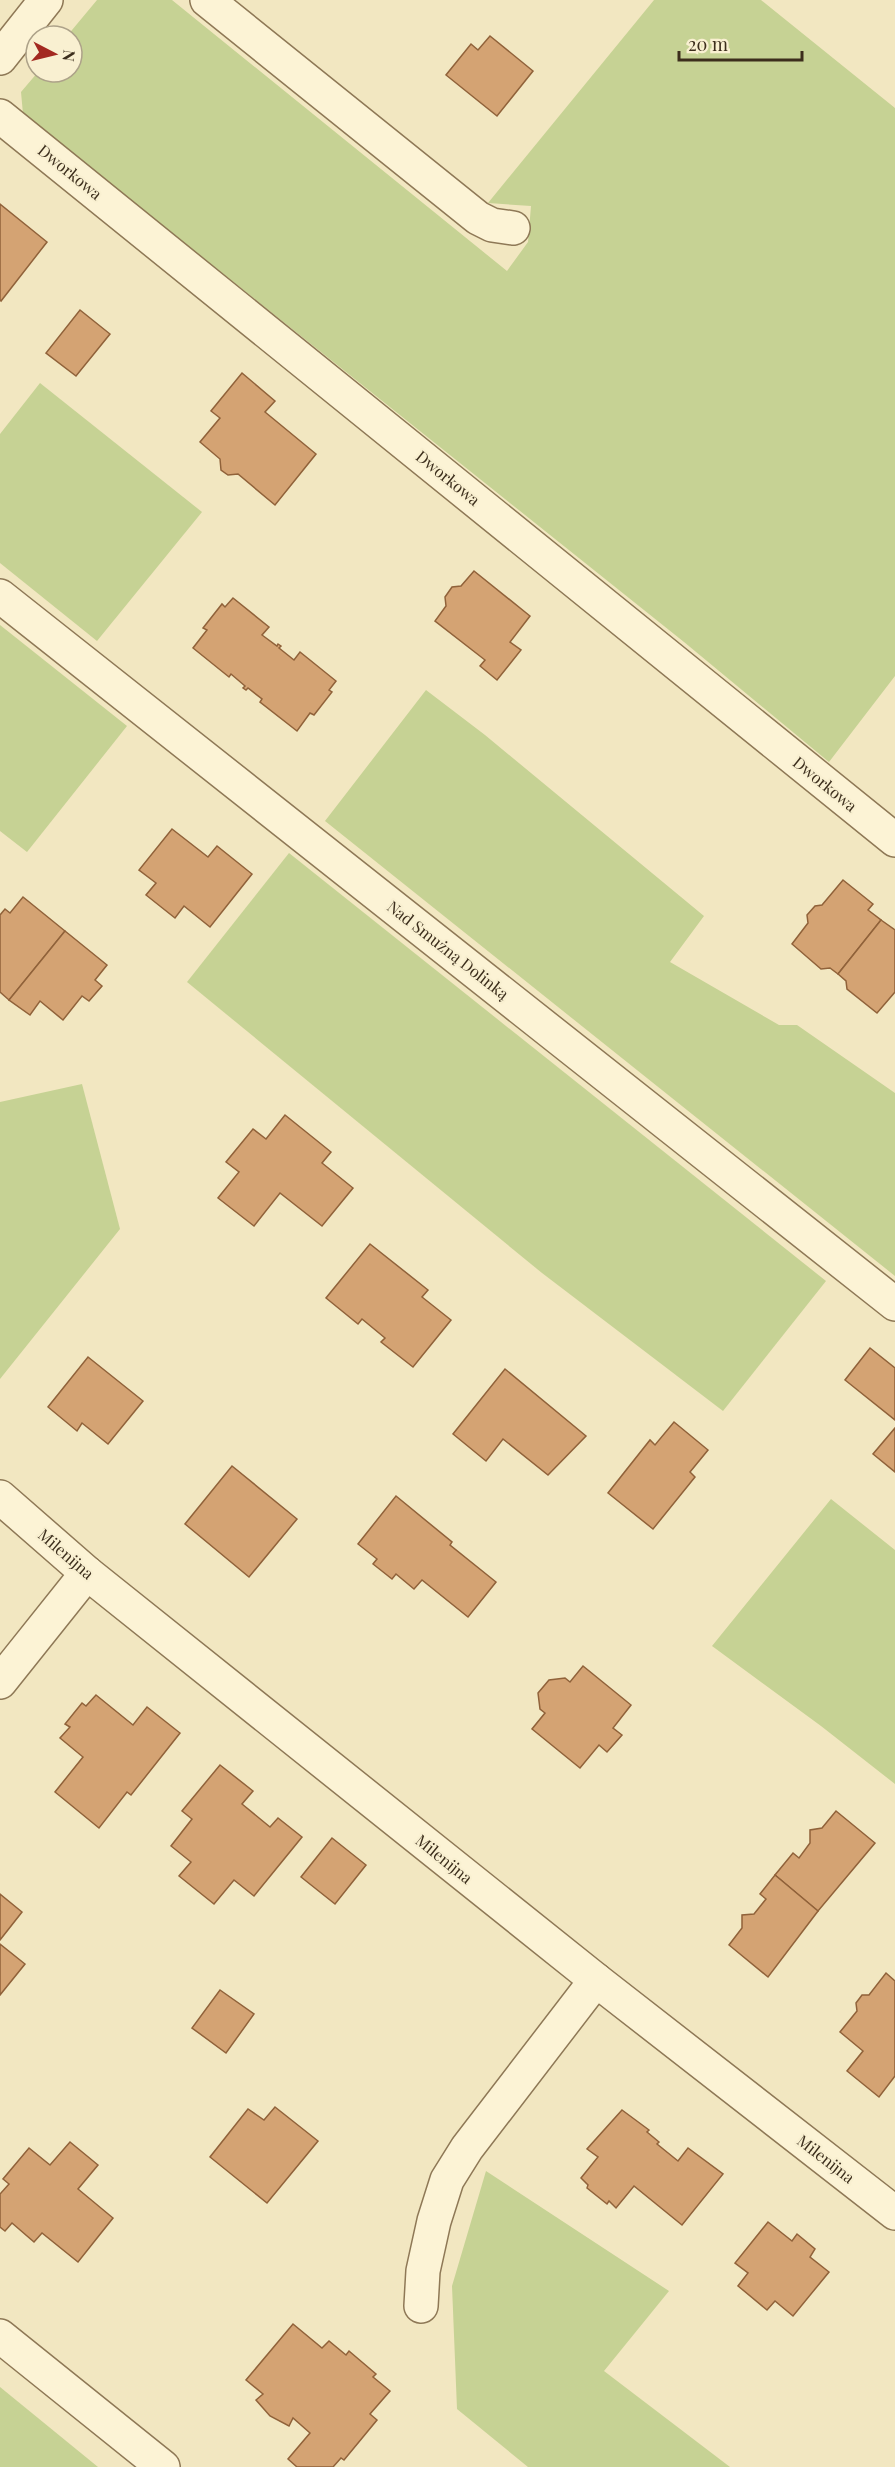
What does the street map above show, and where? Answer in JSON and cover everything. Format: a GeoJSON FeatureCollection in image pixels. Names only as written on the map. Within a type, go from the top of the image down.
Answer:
{"type":"FeatureCollection","features":[{"type":"Feature","properties":{"kind":"street"},"geometry":{"type":"LineString","coordinates":[[0,58],[46,0]]}},
{"type":"Feature","properties":{"kind":"street"},"geometry":{"type":"LineString","coordinates":[[207,0],[478,218],[492,225],[513,228]]}},
{"type":"Feature","properties":{"kind":"street","name":"Dworkowa"},"geometry":{"type":"LineString","coordinates":[[0,116],[895,840]]}},
{"type":"Feature","properties":{"kind":"street","name":"Nad Smużną Dolinką"},"geometry":{"type":"LineString","coordinates":[[0,596],[895,1304]]}},
{"type":"Feature","properties":{"kind":"street","name":"Milenijna"},"geometry":{"type":"LineString","coordinates":[[0,1497],[87,1573],[596,1980],[895,2213]]}},
{"type":"Feature","properties":{"kind":"street"},"geometry":{"type":"LineString","coordinates":[[0,1682],[87,1573]]}},
{"type":"Feature","properties":{"kind":"street"},"geometry":{"type":"LineString","coordinates":[[421,2306],[423,2271],[434,2221],[447,2180],[466,2148],[596,1980]]}},
{"type":"Feature","properties":{"kind":"street"},"geometry":{"type":"LineString","coordinates":[[0,2336],[163,2467]]}},
{"type":"Feature","properties":{"kind":"green space"},"geometry":{"type":"Polygon","coordinates":[[[97,0],[172,0],[507,271],[528,242],[531,206],[488,203],[654,0],[761,0],[895,108],[895,676],[829,762],[684,642],[23,114],[21,92],[28,84],[84,84],[84,24],[77,24],[97,0]]]}},
{"type":"Feature","properties":{"kind":"green space"},"geometry":{"type":"Polygon","coordinates":[[[40,383],[202,512],[97,641],[0,563],[0,434],[40,383]]]}},
{"type":"Feature","properties":{"kind":"green space"},"geometry":{"type":"Polygon","coordinates":[[[0,625],[127,726],[27,852],[0,831],[0,625]]]}},
{"type":"Feature","properties":{"kind":"green space"},"geometry":{"type":"Polygon","coordinates":[[[426,690],[485,735],[704,916],[670,962],[779,1025],[797,1025],[895,1093],[895,1276],[325,821],[426,690]]]}},
{"type":"Feature","properties":{"kind":"green space"},"geometry":{"type":"Polygon","coordinates":[[[289,853],[826,1281],[723,1411],[542,1273],[187,982],[289,853]]]}},
{"type":"Feature","properties":{"kind":"green space"},"geometry":{"type":"Polygon","coordinates":[[[82,1084],[120,1229],[0,1379],[0,1102],[82,1084]]]}},
{"type":"Feature","properties":{"kind":"green space"},"geometry":{"type":"Polygon","coordinates":[[[831,1499],[895,1550],[895,1784],[712,1646],[831,1499]]]}},
{"type":"Feature","properties":{"kind":"green space"},"geometry":{"type":"Polygon","coordinates":[[[486,2171],[669,2291],[604,2371],[730,2467],[528,2467],[457,2409],[452,2286],[486,2171]]]}},
{"type":"Feature","properties":{"kind":"green space"},"geometry":{"type":"Polygon","coordinates":[[[0,2387],[98,2467],[0,2467],[0,2387]]]}},
{"type":"Feature","properties":{"kind":"building"},"geometry":{"type":"Polygon","coordinates":[[[490,36],[533,71],[497,116],[446,75],[471,44],[478,50],[490,36]]]}},
{"type":"Feature","properties":{"kind":"building"},"geometry":{"type":"Polygon","coordinates":[[[0,204],[47,242],[1,301],[0,300],[0,204]]]}},
{"type":"Feature","properties":{"kind":"building"},"geometry":{"type":"Polygon","coordinates":[[[80,310],[110,334],[76,376],[46,353],[80,310]]]}},
{"type":"Feature","properties":{"kind":"building"},"geometry":{"type":"Polygon","coordinates":[[[242,373],[275,401],[265,412],[316,454],[275,505],[238,474],[228,475],[221,470],[220,459],[200,442],[220,418],[211,411],[242,373]]]}},
{"type":"Feature","properties":{"kind":"building"},"geometry":{"type":"Polygon","coordinates":[[[474,571],[530,616],[510,642],[521,650],[497,680],[480,666],[485,660],[435,621],[446,606],[445,597],[452,587],[461,586],[474,571]]]}},
{"type":"Feature","properties":{"kind":"building"},"geometry":{"type":"Polygon","coordinates":[[[233,598],[269,627],[262,635],[277,646],[278,644],[281,646],[279,648],[294,660],[300,652],[336,681],[329,690],[332,692],[314,715],[310,713],[297,731],[260,702],[262,699],[248,688],[246,690],[243,688],[245,686],[231,674],[229,677],[193,648],[207,630],[203,628],[222,604],[225,607],[233,598]]]}},
{"type":"Feature","properties":{"kind":"building"},"geometry":{"type":"Polygon","coordinates":[[[172,829],[208,857],[217,846],[252,874],[210,927],[184,906],[175,918],[146,895],[156,883],[139,870],[172,829]]]}},
{"type":"Feature","properties":{"kind":"building"},"geometry":{"type":"Polygon","coordinates":[[[843,880],[873,904],[868,910],[881,920],[838,974],[830,968],[821,969],[792,944],[808,923],[807,915],[815,906],[822,905],[843,880]]]}},
{"type":"Feature","properties":{"kind":"building"},"geometry":{"type":"Polygon","coordinates":[[[23,897],[65,931],[9,1000],[0,992],[0,915],[5,909],[10,913],[23,897]]]}},
{"type":"Feature","properties":{"kind":"building"},"geometry":{"type":"Polygon","coordinates":[[[881,920],[895,930],[895,992],[877,1013],[847,989],[846,981],[838,974],[881,920]]]}},
{"type":"Feature","properties":{"kind":"building"},"geometry":{"type":"Polygon","coordinates":[[[65,931],[107,965],[95,980],[102,986],[89,1001],[82,996],[63,1020],[40,1001],[30,1015],[9,1000],[65,931]]]}},
{"type":"Feature","properties":{"kind":"building"},"geometry":{"type":"Polygon","coordinates":[[[285,1115],[331,1152],[322,1163],[353,1188],[322,1226],[280,1193],[254,1226],[218,1198],[239,1172],[226,1162],[253,1129],[266,1139],[285,1115]]]}},
{"type":"Feature","properties":{"kind":"building"},"geometry":{"type":"Polygon","coordinates":[[[370,1244],[428,1290],[422,1297],[451,1320],[413,1367],[381,1342],[385,1338],[362,1319],[358,1324],[326,1298],[370,1244]]]}},
{"type":"Feature","properties":{"kind":"building"},"geometry":{"type":"Polygon","coordinates":[[[870,1348],[895,1368],[895,1420],[845,1380],[870,1348]]]}},
{"type":"Feature","properties":{"kind":"building"},"geometry":{"type":"Polygon","coordinates":[[[88,1357],[143,1401],[108,1444],[82,1423],[77,1431],[48,1407],[88,1357]]]}},
{"type":"Feature","properties":{"kind":"building"},"geometry":{"type":"Polygon","coordinates":[[[505,1369],[586,1436],[548,1475],[503,1439],[486,1461],[453,1434],[505,1369]]]}},
{"type":"Feature","properties":{"kind":"building"},"geometry":{"type":"Polygon","coordinates":[[[674,1422],[708,1450],[690,1472],[695,1477],[653,1529],[608,1493],[650,1440],[655,1445],[674,1422]]]}},
{"type":"Feature","properties":{"kind":"building"},"geometry":{"type":"Polygon","coordinates":[[[895,1428],[895,1472],[873,1454],[895,1428]]]}},
{"type":"Feature","properties":{"kind":"building"},"geometry":{"type":"Polygon","coordinates":[[[232,1466],[297,1519],[249,1577],[185,1524],[232,1466]]]}},
{"type":"Feature","properties":{"kind":"building"},"geometry":{"type":"Polygon","coordinates":[[[396,1496],[452,1542],[450,1545],[496,1582],[468,1617],[422,1580],[414,1589],[396,1574],[392,1579],[373,1564],[377,1559],[358,1544],[396,1496]]]}},
{"type":"Feature","properties":{"kind":"building"},"geometry":{"type":"Polygon","coordinates":[[[583,1666],[631,1705],[613,1728],[622,1735],[607,1752],[599,1745],[580,1768],[532,1729],[545,1713],[540,1709],[538,1693],[549,1680],[565,1678],[570,1682],[583,1666]]]}},
{"type":"Feature","properties":{"kind":"building"},"geometry":{"type":"Polygon","coordinates":[[[96,1695],[133,1725],[147,1707],[180,1733],[131,1795],[127,1792],[99,1828],[55,1792],[83,1757],[60,1738],[70,1727],[65,1724],[82,1703],[86,1706],[96,1695]]]}},
{"type":"Feature","properties":{"kind":"building"},"geometry":{"type":"Polygon","coordinates":[[[220,1765],[253,1791],[242,1804],[270,1827],[278,1818],[302,1837],[254,1896],[234,1880],[214,1904],[179,1876],[191,1862],[171,1846],[192,1819],[182,1811],[220,1765]]]}},
{"type":"Feature","properties":{"kind":"building"},"geometry":{"type":"Polygon","coordinates":[[[836,1811],[875,1843],[818,1911],[775,1875],[793,1853],[799,1858],[810,1843],[810,1830],[822,1828],[836,1811]]]}},
{"type":"Feature","properties":{"kind":"building"},"geometry":{"type":"Polygon","coordinates":[[[332,1838],[366,1865],[335,1904],[301,1877],[332,1838]]]}},
{"type":"Feature","properties":{"kind":"building"},"geometry":{"type":"Polygon","coordinates":[[[775,1875],[818,1911],[768,1977],[729,1945],[742,1928],[742,1915],[754,1914],[766,1899],[760,1894],[775,1875]]]}},
{"type":"Feature","properties":{"kind":"building"},"geometry":{"type":"Polygon","coordinates":[[[0,1894],[22,1912],[0,1940],[0,1894]]]}},
{"type":"Feature","properties":{"kind":"building"},"geometry":{"type":"Polygon","coordinates":[[[0,1944],[25,1964],[0,1995],[0,1944]]]}},
{"type":"Feature","properties":{"kind":"building"},"geometry":{"type":"Polygon","coordinates":[[[886,1973],[895,1981],[895,2076],[879,2097],[847,2071],[863,2051],[840,2032],[857,2011],[856,2003],[862,1995],[869,1995],[886,1973]]]}},
{"type":"Feature","properties":{"kind":"building"},"geometry":{"type":"Polygon","coordinates":[[[220,1990],[254,2014],[226,2053],[192,2028],[220,1990]]]}},
{"type":"Feature","properties":{"kind":"building"},"geometry":{"type":"Polygon","coordinates":[[[275,2107],[318,2141],[267,2203],[210,2157],[248,2109],[264,2120],[275,2107]]]}},
{"type":"Feature","properties":{"kind":"building"},"geometry":{"type":"Polygon","coordinates":[[[622,2110],[649,2130],[647,2132],[659,2142],[657,2144],[678,2161],[688,2148],[723,2174],[682,2225],[634,2186],[616,2208],[609,2201],[607,2204],[587,2188],[588,2185],[581,2178],[598,2157],[587,2149],[622,2110]]]}},
{"type":"Feature","properties":{"kind":"building"},"geometry":{"type":"Polygon","coordinates":[[[70,2142],[98,2165],[78,2189],[113,2218],[78,2262],[42,2233],[34,2242],[12,2223],[5,2231],[0,2227],[0,2194],[9,2184],[3,2179],[29,2148],[50,2165],[70,2142]]]}},
{"type":"Feature","properties":{"kind":"building"},"geometry":{"type":"Polygon","coordinates":[[[768,2222],[792,2241],[797,2234],[815,2249],[810,2257],[829,2272],[793,2316],[775,2301],[767,2310],[738,2286],[748,2273],[735,2263],[768,2222]]]}},
{"type":"Feature","properties":{"kind":"building"},"geometry":{"type":"Polygon","coordinates":[[[293,2324],[322,2348],[329,2341],[346,2355],[349,2351],[376,2374],[373,2377],[390,2391],[370,2414],[377,2420],[344,2460],[341,2458],[333,2467],[297,2467],[288,2459],[310,2433],[293,2418],[289,2426],[270,2416],[256,2400],[263,2394],[246,2380],[293,2324]]]}}]}
